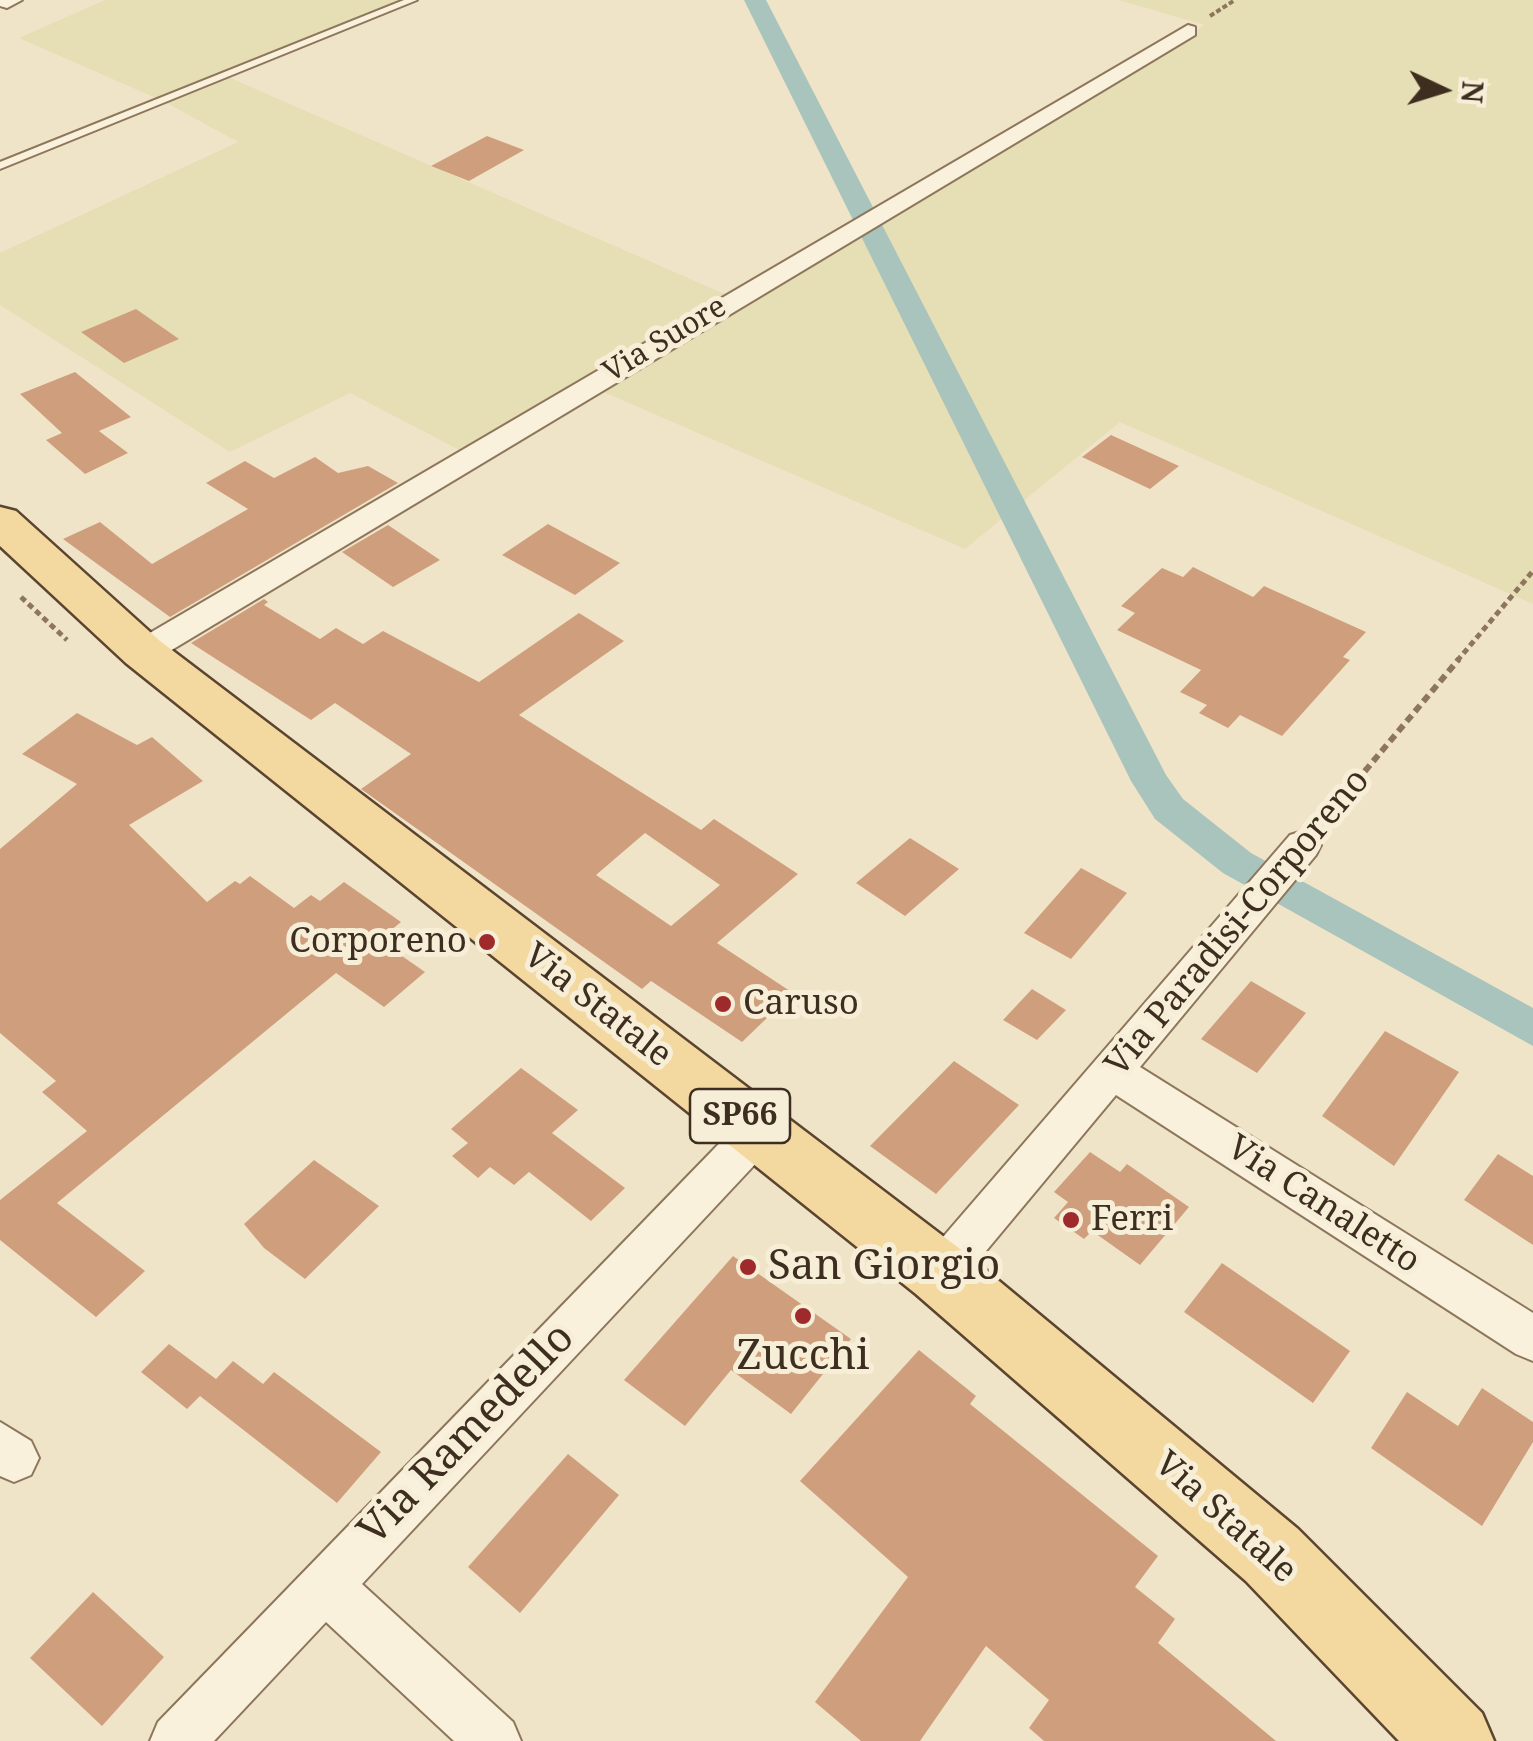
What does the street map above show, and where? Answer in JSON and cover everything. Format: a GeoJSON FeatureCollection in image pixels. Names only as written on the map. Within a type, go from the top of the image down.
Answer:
{"type":"FeatureCollection","features":[{"type":"Feature","properties":{"kind":"main road","name":"Via Statale"},"geometry":{"type":"LineString","coordinates":[[0,521],[143,652],[940,1273],[1272,1556],[1454,1741]]}},
{"type":"Feature","properties":{"kind":"street","name":"Via Suore"},"geometry":{"type":"LineString","coordinates":[[143,652],[1188,31]]}},
{"type":"Feature","properties":{"kind":"street","name":"Via Paradisi-Corporeno"},"geometry":{"type":"LineString","coordinates":[[940,1273],[1252,910],[1303,845]]}},
{"type":"Feature","properties":{"kind":"street","name":"Via Canaletto"},"geometry":{"type":"LineString","coordinates":[[1113,1071],[1533,1339]]}},
{"type":"Feature","properties":{"kind":"street","name":"Via Ramedello"},"geometry":{"type":"LineString","coordinates":[[177,1741],[759,1131]]}},
{"type":"Feature","properties":{"kind":"street"},"geometry":{"type":"LineString","coordinates":[[324,1584],[494,1741]]}},
{"type":"Feature","properties":{"kind":"lane"},"geometry":{"type":"LineString","coordinates":[[0,166],[412,0]]}},
{"type":"Feature","properties":{"kind":"path","name":"Via Paradisi-Corporeno"},"geometry":{"type":"LineString","coordinates":[[1303,845],[1533,571]]}},
{"type":"Feature","properties":{"kind":"shaded area"},"geometry":{"type":"Polygon","coordinates":[[[105,0],[405,0],[228,77],[736,299],[1205,25],[1118,0],[1533,0],[1533,604],[1120,422],[965,549],[599,390],[469,455],[350,393],[230,452],[0,305],[0,253],[238,142],[163,101],[19,38],[105,0]]]}},
{"type":"Feature","properties":{"kind":"building"},"geometry":{"type":"Polygon","coordinates":[[[487,136],[524,150],[469,181],[431,166],[487,136]]]}},
{"type":"Feature","properties":{"kind":"building"},"geometry":{"type":"Polygon","coordinates":[[[136,309],[179,339],[124,363],[81,332],[136,309]]]}},
{"type":"Feature","properties":{"kind":"building"},"geometry":{"type":"Polygon","coordinates":[[[75,372],[131,417],[99,431],[128,453],[85,474],[46,440],[62,433],[20,394],[75,372]]]}},
{"type":"Feature","properties":{"kind":"building"},"geometry":{"type":"Polygon","coordinates":[[[1111,435],[1179,466],[1150,489],[1082,457],[1111,435]]]}},
{"type":"Feature","properties":{"kind":"building"},"geometry":{"type":"Polygon","coordinates":[[[315,457],[338,473],[368,466],[398,483],[170,617],[63,539],[100,522],[152,564],[248,509],[206,483],[245,461],[274,478],[315,457]]]}},
{"type":"Feature","properties":{"kind":"building"},"geometry":{"type":"Polygon","coordinates":[[[548,524],[620,563],[575,595],[502,555],[548,524]]]}},
{"type":"Feature","properties":{"kind":"building"},"geometry":{"type":"Polygon","coordinates":[[[388,525],[440,560],[393,587],[342,552],[388,525]]]}},
{"type":"Feature","properties":{"kind":"building"},"geometry":{"type":"Polygon","coordinates":[[[1193,567],[1253,597],[1264,586],[1366,632],[1343,657],[1350,660],[1282,736],[1240,715],[1228,728],[1199,713],[1207,705],[1180,692],[1201,670],[1117,630],[1135,613],[1121,606],[1162,568],[1183,577],[1193,567]]]}},
{"type":"Feature","properties":{"kind":"building"},"geometry":{"type":"Polygon","coordinates":[[[264,599],[268,602],[264,605],[320,639],[336,628],[363,644],[383,631],[479,682],[579,613],[624,641],[519,715],[701,830],[714,819],[798,874],[717,943],[793,993],[742,1042],[651,981],[642,989],[361,789],[411,754],[335,703],[311,720],[191,643],[264,599]],[[645,833],[596,875],[671,926],[720,885],[645,833]]]}},
{"type":"Feature","properties":{"kind":"building"},"geometry":{"type":"Polygon","coordinates":[[[77,713],[137,745],[152,737],[203,781],[129,825],[207,902],[235,881],[240,884],[250,876],[294,908],[311,895],[320,901],[344,882],[401,922],[379,940],[425,972],[384,1007],[336,973],[57,1203],[145,1271],[96,1317],[0,1240],[0,1200],[87,1131],[42,1092],[56,1081],[0,1033],[0,849],[77,784],[22,754],[77,713]]]}},
{"type":"Feature","properties":{"kind":"building"},"geometry":{"type":"Polygon","coordinates":[[[910,838],[959,869],[905,916],[856,883],[910,838]]]}},
{"type":"Feature","properties":{"kind":"building"},"geometry":{"type":"Polygon","coordinates":[[[1081,868],[1127,893],[1071,959],[1024,933],[1081,868]]]}},
{"type":"Feature","properties":{"kind":"building"},"geometry":{"type":"Polygon","coordinates":[[[1251,981],[1306,1013],[1257,1073],[1201,1039],[1251,981]]]}},
{"type":"Feature","properties":{"kind":"building"},"geometry":{"type":"Polygon","coordinates":[[[1032,989],[1066,1010],[1037,1040],[1003,1020],[1032,989]]]}},
{"type":"Feature","properties":{"kind":"building"},"geometry":{"type":"Polygon","coordinates":[[[1385,1031],[1459,1072],[1394,1166],[1322,1116],[1385,1031]]]}},
{"type":"Feature","properties":{"kind":"building"},"geometry":{"type":"Polygon","coordinates":[[[954,1061],[1019,1105],[936,1194],[870,1146],[954,1061]]]}},
{"type":"Feature","properties":{"kind":"building"},"geometry":{"type":"Polygon","coordinates":[[[521,1068],[578,1110],[552,1133],[625,1188],[591,1221],[529,1172],[514,1185],[490,1167],[478,1178],[452,1156],[468,1143],[451,1129],[521,1068]]]}},
{"type":"Feature","properties":{"kind":"building"},"geometry":{"type":"Polygon","coordinates":[[[1090,1152],[1120,1172],[1127,1164],[1189,1207],[1140,1265],[1092,1231],[1084,1239],[1054,1218],[1068,1202],[1054,1192],[1090,1152]]]}},
{"type":"Feature","properties":{"kind":"building"},"geometry":{"type":"Polygon","coordinates":[[[1498,1154],[1533,1176],[1533,1245],[1464,1200],[1498,1154]]]}},
{"type":"Feature","properties":{"kind":"building"},"geometry":{"type":"Polygon","coordinates":[[[314,1160],[379,1206],[305,1279],[264,1248],[244,1224],[314,1160]]]}},
{"type":"Feature","properties":{"kind":"building"},"geometry":{"type":"Polygon","coordinates":[[[733,1256],[851,1339],[791,1414],[731,1370],[685,1426],[624,1380],[733,1256]]]}},
{"type":"Feature","properties":{"kind":"building"},"geometry":{"type":"Polygon","coordinates":[[[1222,1263],[1350,1351],[1313,1403],[1184,1312],[1222,1263]]]}},
{"type":"Feature","properties":{"kind":"building"},"geometry":{"type":"Polygon","coordinates":[[[169,1344],[216,1379],[233,1361],[263,1384],[274,1372],[381,1452],[337,1503],[200,1396],[187,1409],[141,1372],[169,1344]]]}},
{"type":"Feature","properties":{"kind":"building"},"geometry":{"type":"Polygon","coordinates":[[[919,1350],[976,1396],[970,1404],[1158,1556],[1135,1587],[1175,1619],[1158,1643],[1276,1741],[1044,1741],[1029,1728],[1049,1700],[986,1646],[920,1741],[861,1741],[815,1702],[908,1577],[800,1481],[919,1350]]]}},
{"type":"Feature","properties":{"kind":"building"},"geometry":{"type":"Polygon","coordinates":[[[1482,1388],[1533,1422],[1533,1442],[1482,1526],[1371,1448],[1407,1392],[1458,1426],[1482,1388]]]}},
{"type":"Feature","properties":{"kind":"building"},"geometry":{"type":"Polygon","coordinates":[[[568,1454],[619,1495],[520,1613],[468,1567],[568,1454]]]}},
{"type":"Feature","properties":{"kind":"building"},"geometry":{"type":"Polygon","coordinates":[[[93,1592],[164,1657],[102,1726],[30,1658],[93,1592]]]}},
{"type":"Feature","properties":{"kind":"waterway"},"geometry":{"type":"LineString","coordinates":[[755,0],[1150,781],[1169,809],[1237,863],[1533,1029]]}},
{"type":"Feature","properties":{"kind":"place","name":"Corporeno"},"geometry":{"type":"Point","coordinates":[487,942]}},
{"type":"Feature","properties":{"kind":"place","name":"Caruso"},"geometry":{"type":"Point","coordinates":[723,1004]}},
{"type":"Feature","properties":{"kind":"place","name":"Ferri"},"geometry":{"type":"Point","coordinates":[1071,1220]}},
{"type":"Feature","properties":{"kind":"place","name":"San Giorgio"},"geometry":{"type":"Point","coordinates":[748,1267]}},
{"type":"Feature","properties":{"kind":"place","name":"Zucchi"},"geometry":{"type":"Point","coordinates":[803,1316]}}]}
